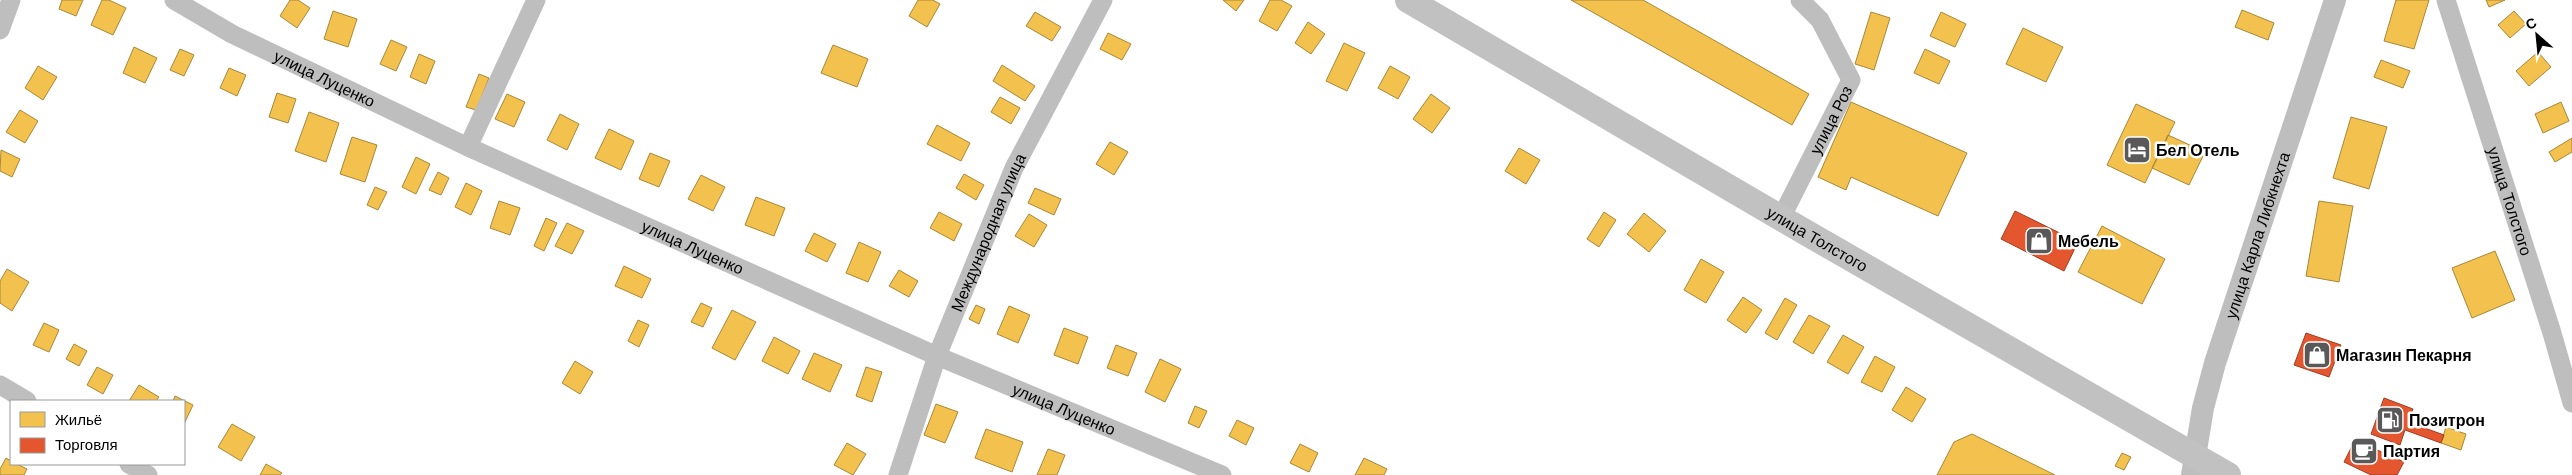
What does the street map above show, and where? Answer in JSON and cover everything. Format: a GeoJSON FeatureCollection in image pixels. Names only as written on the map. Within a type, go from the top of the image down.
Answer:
{"type":"FeatureCollection","features":[{"type":"Feature","properties":{"kind":"main road","name":"улица Толстого"},"geometry":{"type":"LineString","coordinates":[[1408,0],[1781,218],[2194,466],[2228,475]]}},
{"type":"Feature","properties":{"kind":"street"},"geometry":{"type":"LineString","coordinates":[[0,30],[11,0]]}},
{"type":"Feature","properties":{"kind":"street","name":"улица Луценко"},"geometry":{"type":"LineString","coordinates":[[174,0],[232,34],[468,147],[937,356],[1222,475]]}},
{"type":"Feature","properties":{"kind":"street"},"geometry":{"type":"LineString","coordinates":[[468,147],[536,0]]}},
{"type":"Feature","properties":{"kind":"street","name":"Международная улица"},"geometry":{"type":"LineString","coordinates":[[898,475],[937,356],[1014,168],[1103,0]]}},
{"type":"Feature","properties":{"kind":"street","name":"улица Роз"},"geometry":{"type":"LineString","coordinates":[[1781,218],[1852,80],[1820,20],[1800,0]]}},
{"type":"Feature","properties":{"kind":"street","name":"улица Карла Либкнехта"},"geometry":{"type":"LineString","coordinates":[[2194,466],[2203,408],[2215,363],[2335,0]]}},
{"type":"Feature","properties":{"kind":"street","name":"улица Толстого"},"geometry":{"type":"LineString","coordinates":[[2446,0],[2552,333],[2572,403]]}},
{"type":"Feature","properties":{"kind":"street"},"geometry":{"type":"LineString","coordinates":[[0,385],[25,400]]}},
{"type":"Feature","properties":{"kind":"street"},"geometry":{"type":"LineString","coordinates":[[131,465],[148,475]]}},
{"type":"Feature","properties":{"kind":"building: Жильё"},"geometry":{"type":"Polygon","coordinates":[[[62,0],[83,0],[76,16],[59,9],[62,0]]]}},
{"type":"Feature","properties":{"kind":"building: Жильё"},"geometry":{"type":"Polygon","coordinates":[[[102,0],[109,0],[126,8],[113,35],[91,25],[102,0]]]}},
{"type":"Feature","properties":{"kind":"building: Жильё"},"geometry":{"type":"Polygon","coordinates":[[[290,0],[298,0],[310,8],[297,28],[280,16],[290,0]]]}},
{"type":"Feature","properties":{"kind":"building: Жильё"},"geometry":{"type":"Polygon","coordinates":[[[918,0],[933,0],[940,4],[927,27],[909,16],[918,0]]]}},
{"type":"Feature","properties":{"kind":"building: Жильё"},"geometry":{"type":"Polygon","coordinates":[[[1223,0],[1244,0],[1236,11],[1223,0]]]}},
{"type":"Feature","properties":{"kind":"building: Жильё"},"geometry":{"type":"Polygon","coordinates":[[[1270,0],[1281,0],[1292,6],[1277,31],[1259,21],[1270,0]]]}},
{"type":"Feature","properties":{"kind":"building: Жильё"},"geometry":{"type":"Polygon","coordinates":[[[1571,0],[1643,0],[1809,94],[1792,125],[1571,0]]]}},
{"type":"Feature","properties":{"kind":"building: Жильё"},"geometry":{"type":"Polygon","coordinates":[[[2396,0],[2429,0],[2414,49],[2384,41],[2396,0]]]}},
{"type":"Feature","properties":{"kind":"building: Жильё"},"geometry":{"type":"Polygon","coordinates":[[[2486,0],[2505,0],[2489,7],[2486,0]]]}},
{"type":"Feature","properties":{"kind":"building: Жильё"},"geometry":{"type":"Polygon","coordinates":[[[2242,10],[2274,23],[2268,40],[2235,27],[2242,10]]]}},
{"type":"Feature","properties":{"kind":"building: Жильё"},"geometry":{"type":"Polygon","coordinates":[[[333,11],[357,19],[348,47],[324,39],[333,11]]]}},
{"type":"Feature","properties":{"kind":"building: Жильё"},"geometry":{"type":"Polygon","coordinates":[[[2514,11],[2526,24],[2510,38],[2498,25],[2514,11]]]}},
{"type":"Feature","properties":{"kind":"building: Жильё"},"geometry":{"type":"Polygon","coordinates":[[[1035,12],[1061,27],[1052,41],[1026,26],[1035,12]]]}},
{"type":"Feature","properties":{"kind":"building: Жильё"},"geometry":{"type":"Polygon","coordinates":[[[1871,12],[1890,18],[1874,70],[1855,64],[1871,12]]]}},
{"type":"Feature","properties":{"kind":"building: Жильё"},"geometry":{"type":"Polygon","coordinates":[[[1941,12],[1966,24],[1955,47],[1930,36],[1941,12]]]}},
{"type":"Feature","properties":{"kind":"building: Жильё"},"geometry":{"type":"Polygon","coordinates":[[[1308,22],[1325,34],[1311,54],[1295,43],[1308,22]]]}},
{"type":"Feature","properties":{"kind":"building: Жильё"},"geometry":{"type":"Polygon","coordinates":[[[2023,28],[2063,47],[2046,82],[2006,64],[2023,28]]]}},
{"type":"Feature","properties":{"kind":"building: Жильё"},"geometry":{"type":"Polygon","coordinates":[[[1108,33],[1131,44],[1122,60],[1100,49],[1108,33]]]}},
{"type":"Feature","properties":{"kind":"building: Жильё"},"geometry":{"type":"Polygon","coordinates":[[[391,40],[407,47],[396,71],[380,64],[391,40]]]}},
{"type":"Feature","properties":{"kind":"building: Жильё"},"geometry":{"type":"Polygon","coordinates":[[[1344,43],[1365,53],[1347,91],[1326,81],[1344,43]]]}},
{"type":"Feature","properties":{"kind":"building: Жильё"},"geometry":{"type":"Polygon","coordinates":[[[833,45],[868,59],[857,87],[821,73],[833,45]]]}},
{"type":"Feature","properties":{"kind":"building: Жильё"},"geometry":{"type":"Polygon","coordinates":[[[134,47],[157,58],[145,83],[123,73],[134,47]]]}},
{"type":"Feature","properties":{"kind":"building: Жильё"},"geometry":{"type":"Polygon","coordinates":[[[180,49],[194,55],[184,76],[170,70],[180,49]]]}},
{"type":"Feature","properties":{"kind":"building: Жильё"},"geometry":{"type":"Polygon","coordinates":[[[1925,49],[1950,61],[1939,84],[1914,73],[1925,49]]]}},
{"type":"Feature","properties":{"kind":"building: Жильё"},"geometry":{"type":"Polygon","coordinates":[[[2538,52],[2551,67],[2529,86],[2516,71],[2538,52]]]}},
{"type":"Feature","properties":{"kind":"building: Жильё"},"geometry":{"type":"Polygon","coordinates":[[[419,54],[435,61],[426,84],[410,77],[419,54]]]}},
{"type":"Feature","properties":{"kind":"building: Жильё"},"geometry":{"type":"Polygon","coordinates":[[[2381,60],[2410,71],[2403,88],[2374,77],[2381,60]]]}},
{"type":"Feature","properties":{"kind":"building: Жильё"},"geometry":{"type":"Polygon","coordinates":[[[1002,65],[1035,86],[1025,101],[993,81],[1002,65]]]}},
{"type":"Feature","properties":{"kind":"building: Жильё"},"geometry":{"type":"Polygon","coordinates":[[[38,66],[57,77],[43,100],[25,88],[38,66]]]}},
{"type":"Feature","properties":{"kind":"building: Жильё"},"geometry":{"type":"Polygon","coordinates":[[[1390,66],[1410,77],[1398,99],[1378,88],[1390,66]]]}},
{"type":"Feature","properties":{"kind":"building: Жильё"},"geometry":{"type":"Polygon","coordinates":[[[229,68],[246,75],[237,96],[220,88],[229,68]]]}},
{"type":"Feature","properties":{"kind":"building: Жильё"},"geometry":{"type":"Polygon","coordinates":[[[479,74],[489,78],[476,110],[466,107],[479,74]]]}},
{"type":"Feature","properties":{"kind":"building: Жильё"},"geometry":{"type":"Polygon","coordinates":[[[277,93],[296,99],[288,123],[269,117],[277,93]]]}},
{"type":"Feature","properties":{"kind":"building: Жильё"},"geometry":{"type":"Polygon","coordinates":[[[507,94],[525,102],[514,127],[495,119],[507,94]]]}},
{"type":"Feature","properties":{"kind":"building: Жильё"},"geometry":{"type":"Polygon","coordinates":[[[1431,94],[1450,108],[1432,133],[1413,119],[1431,94]]]}},
{"type":"Feature","properties":{"kind":"building: Жильё"},"geometry":{"type":"Polygon","coordinates":[[[1000,97],[1020,108],[1011,124],[991,112],[1000,97]]]}},
{"type":"Feature","properties":{"kind":"building: Жильё"},"geometry":{"type":"Polygon","coordinates":[[[1851,102],[1967,153],[1938,216],[1851,177],[1846,190],[1818,177],[1851,102]]]}},
{"type":"Feature","properties":{"kind":"building: Жильё"},"geometry":{"type":"Polygon","coordinates":[[[2561,102],[2569,121],[2543,133],[2535,114],[2561,102]]]}},
{"type":"Feature","properties":{"kind":"building: Жильё","name":"Бел Отель"},"geometry":{"type":"Polygon","coordinates":[[[2136,104],[2175,122],[2145,183],[2107,165],[2136,104]]]}},
{"type":"Feature","properties":{"kind":"building: Жильё"},"geometry":{"type":"Polygon","coordinates":[[[20,110],[38,121],[25,143],[6,132],[20,110]]]}},
{"type":"Feature","properties":{"kind":"building: Жильё"},"geometry":{"type":"Polygon","coordinates":[[[309,112],[339,123],[326,162],[295,151],[309,112]]]}},
{"type":"Feature","properties":{"kind":"building: Жильё"},"geometry":{"type":"Polygon","coordinates":[[[560,114],[579,124],[567,150],[547,140],[560,114]]]}},
{"type":"Feature","properties":{"kind":"building: Жильё"},"geometry":{"type":"Polygon","coordinates":[[[2351,117],[2387,127],[2369,189],[2333,178],[2351,117]]]}},
{"type":"Feature","properties":{"kind":"building: Жильё"},"geometry":{"type":"Polygon","coordinates":[[[937,125],[970,143],[961,161],[927,144],[937,125]]]}},
{"type":"Feature","properties":{"kind":"building: Жильё"},"geometry":{"type":"Polygon","coordinates":[[[609,129],[634,141],[621,170],[595,158],[609,129]]]}},
{"type":"Feature","properties":{"kind":"building: Жильё"},"geometry":{"type":"Polygon","coordinates":[[[2168,135],[2205,152],[2189,185],[2152,168],[2168,135]]]}},
{"type":"Feature","properties":{"kind":"building: Жильё"},"geometry":{"type":"Polygon","coordinates":[[[352,137],[377,145],[365,182],[340,174],[352,137]]]}},
{"type":"Feature","properties":{"kind":"building: Жильё"},"geometry":{"type":"Polygon","coordinates":[[[2572,138],[2572,152],[2555,162],[2549,152],[2572,138]]]}},
{"type":"Feature","properties":{"kind":"building: Жильё"},"geometry":{"type":"Polygon","coordinates":[[[1110,142],[1128,152],[1114,175],[1096,164],[1110,142]]]}},
{"type":"Feature","properties":{"kind":"building: Жильё"},"geometry":{"type":"Polygon","coordinates":[[[1519,148],[1540,160],[1526,184],[1505,171],[1519,148]]]}},
{"type":"Feature","properties":{"kind":"building: Жильё"},"geometry":{"type":"Polygon","coordinates":[[[1,150],[20,159],[12,177],[0,171],[1,150]]]}},
{"type":"Feature","properties":{"kind":"building: Жильё"},"geometry":{"type":"Polygon","coordinates":[[[650,153],[670,161],[659,187],[639,179],[650,153]]]}},
{"type":"Feature","properties":{"kind":"building: Жильё"},"geometry":{"type":"Polygon","coordinates":[[[416,157],[430,164],[416,194],[402,187],[416,157]]]}},
{"type":"Feature","properties":{"kind":"building: Жильё"},"geometry":{"type":"Polygon","coordinates":[[[438,172],[449,178],[441,195],[429,190],[438,172]]]}},
{"type":"Feature","properties":{"kind":"building: Жильё"},"geometry":{"type":"Polygon","coordinates":[[[964,174],[984,185],[976,200],[956,188],[964,174]]]}},
{"type":"Feature","properties":{"kind":"building: Жильё"},"geometry":{"type":"Polygon","coordinates":[[[701,175],[725,187],[713,211],[688,199],[701,175]]]}},
{"type":"Feature","properties":{"kind":"building: Жильё"},"geometry":{"type":"Polygon","coordinates":[[[466,183],[482,191],[471,215],[455,207],[466,183]]]}},
{"type":"Feature","properties":{"kind":"building: Жильё"},"geometry":{"type":"Polygon","coordinates":[[[375,187],[387,192],[378,210],[367,205],[375,187]]]}},
{"type":"Feature","properties":{"kind":"building: Жильё"},"geometry":{"type":"Polygon","coordinates":[[[1035,188],[1061,199],[1054,215],[1028,203],[1035,188]]]}},
{"type":"Feature","properties":{"kind":"building: Жильё"},"geometry":{"type":"Polygon","coordinates":[[[756,197],[785,208],[774,236],[745,225],[756,197]]]}},
{"type":"Feature","properties":{"kind":"building: Жильё"},"geometry":{"type":"Polygon","coordinates":[[[499,201],[520,208],[510,235],[490,228],[499,201]]]}},
{"type":"Feature","properties":{"kind":"building: Жильё"},"geometry":{"type":"Polygon","coordinates":[[[2319,201],[2353,206],[2339,282],[2306,276],[2319,201]]]}},
{"type":"Feature","properties":{"kind":"building: Жильё"},"geometry":{"type":"Polygon","coordinates":[[[939,212],[962,224],[954,241],[930,228],[939,212]]]}},
{"type":"Feature","properties":{"kind":"building: Жильё"},"geometry":{"type":"Polygon","coordinates":[[[1604,212],[1616,220],[1599,247],[1587,239],[1604,212]]]}},
{"type":"Feature","properties":{"kind":"building: Жильё"},"geometry":{"type":"Polygon","coordinates":[[[1644,213],[1666,231],[1649,252],[1627,234],[1644,213]]]}},
{"type":"Feature","properties":{"kind":"building: Жильё"},"geometry":{"type":"Polygon","coordinates":[[[1029,214],[1047,225],[1034,247],[1015,236],[1029,214]]]}},
{"type":"Feature","properties":{"kind":"building: Жильё"},"geometry":{"type":"Polygon","coordinates":[[[546,218],[557,223],[544,251],[534,246],[546,218]]]}},
{"type":"Feature","properties":{"kind":"building: Жильё"},"geometry":{"type":"Polygon","coordinates":[[[567,223],[584,231],[572,254],[555,246],[567,223]]]}},
{"type":"Feature","properties":{"kind":"building: Жильё"},"geometry":{"type":"Polygon","coordinates":[[[2102,226],[2165,259],[2142,304],[2078,272],[2102,226]]]}},
{"type":"Feature","properties":{"kind":"building: Жильё"},"geometry":{"type":"Polygon","coordinates":[[[814,233],[836,244],[827,262],[805,251],[814,233]]]}},
{"type":"Feature","properties":{"kind":"building: Жильё"},"geometry":{"type":"Polygon","coordinates":[[[859,242],[881,252],[868,282],[846,273],[859,242]]]}},
{"type":"Feature","properties":{"kind":"building: Жильё"},"geometry":{"type":"Polygon","coordinates":[[[2495,251],[2515,300],[2472,318],[2452,268],[2495,251]]]}},
{"type":"Feature","properties":{"kind":"building: Жильё"},"geometry":{"type":"Polygon","coordinates":[[[1701,259],[1724,272],[1706,303],[1684,290],[1701,259]]]}},
{"type":"Feature","properties":{"kind":"building: Жильё"},"geometry":{"type":"Polygon","coordinates":[[[624,266],[651,279],[642,298],[615,286],[624,266]]]}},
{"type":"Feature","properties":{"kind":"building: Жильё"},"geometry":{"type":"Polygon","coordinates":[[[7,269],[29,282],[12,311],[0,303],[0,281],[7,269]]]}},
{"type":"Feature","properties":{"kind":"building: Жильё"},"geometry":{"type":"Polygon","coordinates":[[[899,270],[918,281],[909,297],[889,286],[899,270]]]}},
{"type":"Feature","properties":{"kind":"building: Жильё"},"geometry":{"type":"Polygon","coordinates":[[[1743,297],[1762,310],[1746,333],[1727,320],[1743,297]]]}},
{"type":"Feature","properties":{"kind":"building: Жильё"},"geometry":{"type":"Polygon","coordinates":[[[1785,298],[1797,305],[1777,340],[1765,333],[1785,298]]]}},
{"type":"Feature","properties":{"kind":"building: Жильё"},"geometry":{"type":"Polygon","coordinates":[[[701,303],[712,308],[703,327],[691,322],[701,303]]]}},
{"type":"Feature","properties":{"kind":"building: Жильё"},"geometry":{"type":"Polygon","coordinates":[[[976,305],[985,309],[979,324],[969,319],[976,305]]]}},
{"type":"Feature","properties":{"kind":"building: Жильё"},"geometry":{"type":"Polygon","coordinates":[[[1009,306],[1030,315],[1018,343],[997,334],[1009,306]]]}},
{"type":"Feature","properties":{"kind":"building: Жильё"},"geometry":{"type":"Polygon","coordinates":[[[732,310],[756,322],[735,360],[712,348],[732,310]]]}},
{"type":"Feature","properties":{"kind":"building: Жильё"},"geometry":{"type":"Polygon","coordinates":[[[1809,315],[1830,326],[1813,354],[1793,342],[1809,315]]]}},
{"type":"Feature","properties":{"kind":"building: Жильё"},"geometry":{"type":"Polygon","coordinates":[[[638,320],[649,325],[639,347],[628,341],[638,320]]]}},
{"type":"Feature","properties":{"kind":"building: Жильё"},"geometry":{"type":"Polygon","coordinates":[[[44,323],[59,330],[49,352],[33,345],[44,323]]]}},
{"type":"Feature","properties":{"kind":"building: Жильё"},"geometry":{"type":"Polygon","coordinates":[[[1064,328],[1088,337],[1078,364],[1054,355],[1064,328]]]}},
{"type":"Feature","properties":{"kind":"building: Жильё"},"geometry":{"type":"Polygon","coordinates":[[[1843,335],[1864,347],[1848,374],[1827,362],[1843,335]]]}},
{"type":"Feature","properties":{"kind":"building: Жильё"},"geometry":{"type":"Polygon","coordinates":[[[774,337],[800,351],[788,374],[762,361],[774,337]]]}},
{"type":"Feature","properties":{"kind":"building: Жильё"},"geometry":{"type":"Polygon","coordinates":[[[74,344],[87,351],[79,366],[66,359],[74,344]]]}},
{"type":"Feature","properties":{"kind":"building: Жильё"},"geometry":{"type":"Polygon","coordinates":[[[1116,345],[1137,353],[1128,376],[1107,368],[1116,345]]]}},
{"type":"Feature","properties":{"kind":"building: Жильё"},"geometry":{"type":"Polygon","coordinates":[[[814,353],[842,365],[830,392],[802,379],[814,353]]]}},
{"type":"Feature","properties":{"kind":"building: Жильё"},"geometry":{"type":"Polygon","coordinates":[[[1875,356],[1895,367],[1882,392],[1861,382],[1875,356]]]}},
{"type":"Feature","properties":{"kind":"building: Жильё"},"geometry":{"type":"Polygon","coordinates":[[[1160,359],[1181,369],[1165,402],[1145,392],[1160,359]]]}},
{"type":"Feature","properties":{"kind":"building: Жильё"},"geometry":{"type":"Polygon","coordinates":[[[575,361],[593,372],[580,394],[562,383],[575,361]]]}},
{"type":"Feature","properties":{"kind":"building: Жильё"},"geometry":{"type":"Polygon","coordinates":[[[97,367],[113,375],[103,394],[87,385],[97,367]]]}},
{"type":"Feature","properties":{"kind":"building: Жильё"},"geometry":{"type":"Polygon","coordinates":[[[866,367],[882,372],[872,402],[856,396],[866,367]]]}},
{"type":"Feature","properties":{"kind":"building: Жильё"},"geometry":{"type":"Polygon","coordinates":[[[139,385],[159,397],[157,400],[130,400],[139,385]]]}},
{"type":"Feature","properties":{"kind":"building: Жильё"},"geometry":{"type":"Polygon","coordinates":[[[1906,387],[1926,399],[1912,422],[1892,410],[1906,387]]]}},
{"type":"Feature","properties":{"kind":"building: Жильё"},"geometry":{"type":"Polygon","coordinates":[[[175,396],[183,400],[173,400],[175,396]]]}},
{"type":"Feature","properties":{"kind":"building: Жильё"},"geometry":{"type":"Polygon","coordinates":[[[185,401],[193,405],[185,422],[185,401]]]}},
{"type":"Feature","properties":{"kind":"building: Жильё"},"geometry":{"type":"Polygon","coordinates":[[[936,404],[958,412],[945,443],[924,435],[936,404]]]}},
{"type":"Feature","properties":{"kind":"building: Жильё"},"geometry":{"type":"Polygon","coordinates":[[[1195,406],[1207,411],[1199,428],[1188,423],[1195,406]]]}},
{"type":"Feature","properties":{"kind":"building: Жильё"},"geometry":{"type":"Polygon","coordinates":[[[1237,420],[1254,428],[1246,445],[1229,436],[1237,420]]]}},
{"type":"Feature","properties":{"kind":"building: Жильё"},"geometry":{"type":"Polygon","coordinates":[[[232,424],[255,437],[241,461],[218,447],[232,424]]]}},
{"type":"Feature","properties":{"kind":"building: Жильё"},"geometry":{"type":"Polygon","coordinates":[[[2446,427],[2466,434],[2461,450],[2441,443],[2446,427]]]}},
{"type":"Feature","properties":{"kind":"building: Жильё"},"geometry":{"type":"Polygon","coordinates":[[[986,429],[1023,442],[1012,472],[975,458],[986,429]]]}},
{"type":"Feature","properties":{"kind":"building: Жильё"},"geometry":{"type":"Polygon","coordinates":[[[1972,434],[2055,475],[1937,475],[1954,442],[1972,434]]]}},
{"type":"Feature","properties":{"kind":"building: Жильё"},"geometry":{"type":"Polygon","coordinates":[[[847,443],[866,454],[853,475],[834,465],[847,443]]]}},
{"type":"Feature","properties":{"kind":"building: Жильё"},"geometry":{"type":"Polygon","coordinates":[[[1300,444],[1318,453],[1309,472],[1290,463],[1300,444]]]}},
{"type":"Feature","properties":{"kind":"building: Жильё"},"geometry":{"type":"Polygon","coordinates":[[[1048,449],[1065,455],[1057,475],[1037,475],[1048,449]]]}},
{"type":"Feature","properties":{"kind":"building: Жильё"},"geometry":{"type":"Polygon","coordinates":[[[2122,453],[2131,457],[2124,470],[2115,466],[2122,453]]]}},
{"type":"Feature","properties":{"kind":"building: Жильё"},"geometry":{"type":"Polygon","coordinates":[[[6,458],[10,460],[10,465],[19,465],[27,469],[24,475],[0,475],[0,469],[6,458]]]}},
{"type":"Feature","properties":{"kind":"building: Жильё"},"geometry":{"type":"Polygon","coordinates":[[[1364,458],[1387,469],[1384,475],[1355,475],[1364,458]]]}},
{"type":"Feature","properties":{"kind":"building: Жильё"},"geometry":{"type":"Polygon","coordinates":[[[266,464],[282,473],[280,475],[260,475],[266,464]]]}},
{"type":"Feature","properties":{"kind":"building: Торговля","name":"Мебель"},"geometry":{"type":"Polygon","coordinates":[[[2015,211],[2078,242],[2064,271],[2001,239],[2015,211]]]}},
{"type":"Feature","properties":{"kind":"building: Торговля","name":"Магазин Пекарня"},"geometry":{"type":"Polygon","coordinates":[[[2306,333],[2341,345],[2329,377],[2294,365],[2306,333]]]}},
{"type":"Feature","properties":{"kind":"building: Торговля"},"geometry":{"type":"Polygon","coordinates":[[[2384,398],[2413,409],[2408,422],[2444,435],[2441,443],[2405,430],[2400,445],[2371,434],[2384,398]]]}},
{"type":"Feature","properties":{"kind":"building: Торговля","name":"Партия"},"geometry":{"type":"Polygon","coordinates":[[[2355,440],[2404,462],[2397,475],[2371,475],[2344,462],[2355,440]]]}},
{"type":"Feature","properties":{"kind":"place","name":"Бел Отель"},"geometry":{"type":"Point","coordinates":[2137,150]}},
{"type":"Feature","properties":{"kind":"place","name":"Мебель"},"geometry":{"type":"Point","coordinates":[2039,241]}},
{"type":"Feature","properties":{"kind":"place","name":"Магазин Пекарня"},"geometry":{"type":"Point","coordinates":[2317,355]}},
{"type":"Feature","properties":{"kind":"place","name":"Позитрон"},"geometry":{"type":"Point","coordinates":[2390,420]}},
{"type":"Feature","properties":{"kind":"place","name":"Партия"},"geometry":{"type":"Point","coordinates":[2364,451]}}]}
